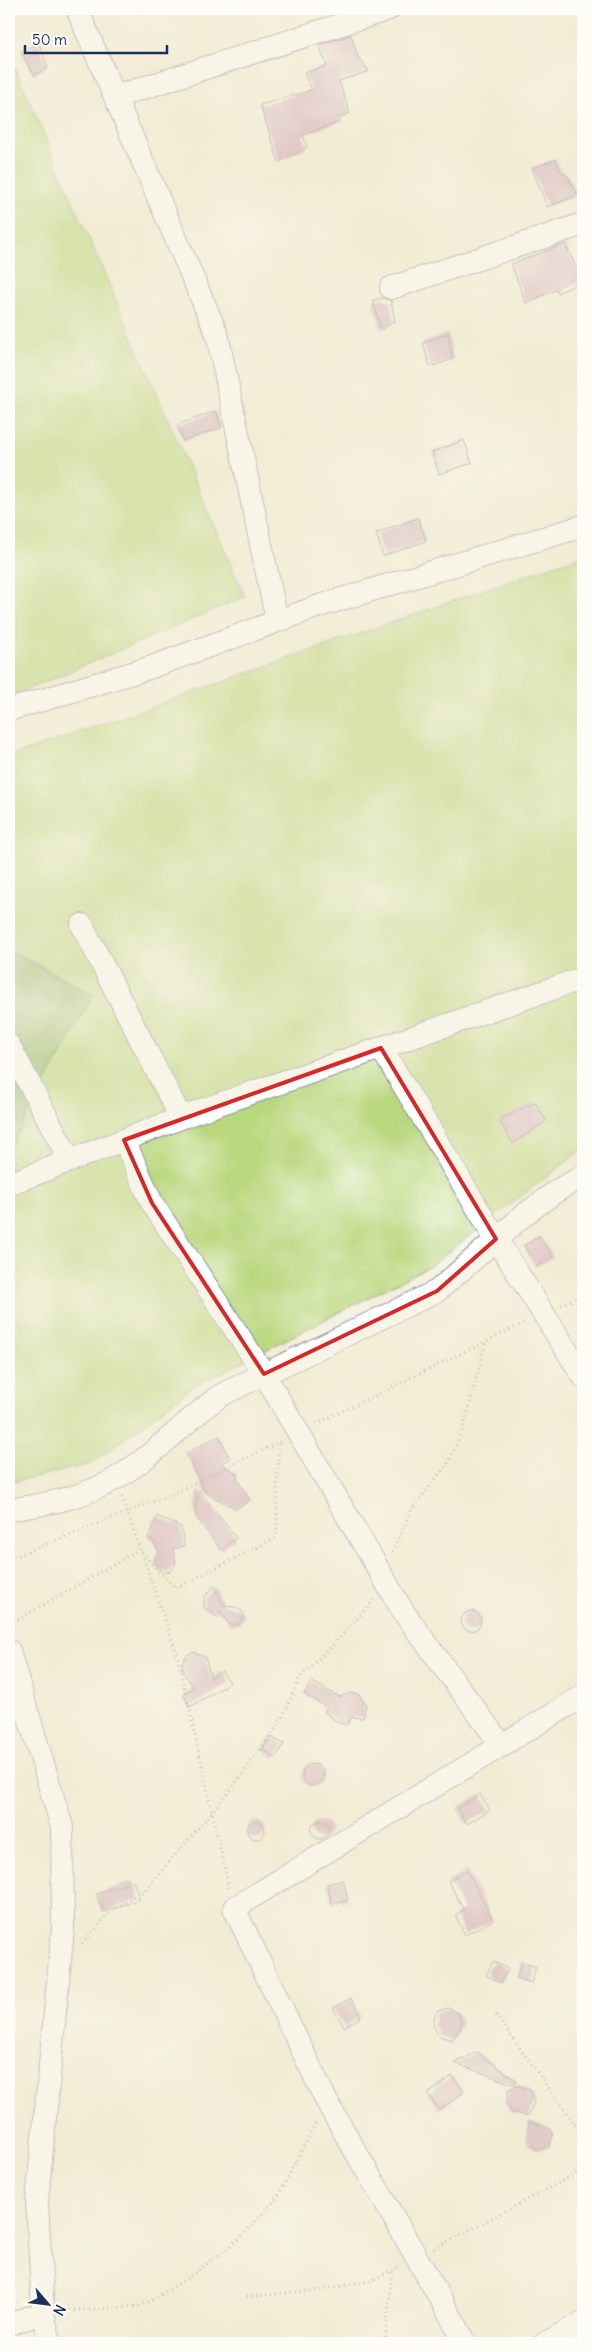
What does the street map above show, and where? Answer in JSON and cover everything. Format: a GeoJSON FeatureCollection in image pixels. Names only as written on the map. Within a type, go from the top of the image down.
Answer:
{"type":"FeatureCollection","features":[{"type":"Feature","properties":{"kind":"street"},"geometry":{"type":"LineString","coordinates":[[77,9],[217,334],[277,621]]}},
{"type":"Feature","properties":{"kind":"street"},"geometry":{"type":"LineString","coordinates":[[115,97],[389,9]]}},
{"type":"Feature","properties":{"kind":"street"},"geometry":{"type":"LineString","coordinates":[[391,288],[583,224]]}},
{"type":"Feature","properties":{"kind":"street"},"geometry":{"type":"LineString","coordinates":[[9,710],[150,668],[319,606],[583,526]]}},
{"type":"Feature","properties":{"kind":"street"},"geometry":{"type":"LineString","coordinates":[[82,925],[180,1118]]}},
{"type":"Feature","properties":{"kind":"street"},"geometry":{"type":"LineString","coordinates":[[9,1184],[180,1118],[583,978]]}},
{"type":"Feature","properties":{"kind":"street"},"geometry":{"type":"LineString","coordinates":[[9,1045],[70,1161]]}},
{"type":"Feature","properties":{"kind":"street"},"geometry":{"type":"LineString","coordinates":[[381,1048],[496,1239],[583,1376]]}},
{"type":"Feature","properties":{"kind":"street"},"geometry":{"type":"LineString","coordinates":[[124,1140],[152,1203],[264,1374],[404,1613],[502,1746]]}},
{"type":"Feature","properties":{"kind":"street"},"geometry":{"type":"LineString","coordinates":[[9,1510],[50,1504],[79,1495],[115,1479],[221,1395],[436,1291],[551,1195],[583,1176]]}},
{"type":"Feature","properties":{"kind":"street"},"geometry":{"type":"LineString","coordinates":[[9,1651],[62,1827],[63,1929],[37,2201],[43,2313],[50,2343]]}},
{"type":"Feature","properties":{"kind":"street"},"geometry":{"type":"LineString","coordinates":[[466,2343],[327,2102],[234,1908],[583,1696]]}},
{"type":"Feature","properties":{"kind":"street"},"geometry":{"type":"LineString","coordinates":[[9,2324],[43,2313]]}},
{"type":"Feature","properties":{"kind":"street"},"geometry":{"type":"LineString","coordinates":[[545,2343],[583,2323]]}},
{"type":"Feature","properties":{"kind":"path"},"geometry":{"type":"LineString","coordinates":[[59,1968],[110,1912],[146,1889],[230,1791],[282,1719],[300,1677],[377,1597],[395,1542],[413,1508],[448,1462],[465,1423],[486,1341]]}},
{"type":"Feature","properties":{"kind":"path"},"geometry":{"type":"LineString","coordinates":[[140,1549],[156,1569],[176,1588],[276,1538],[279,1442]]}},
{"type":"Feature","properties":{"kind":"path"},"geometry":{"type":"LineString","coordinates":[[115,1479],[177,1654],[234,1908]]}},
{"type":"Feature","properties":{"kind":"path"},"geometry":{"type":"LineString","coordinates":[[9,1625],[140,1549]]}},
{"type":"Feature","properties":{"kind":"path"},"geometry":{"type":"LineString","coordinates":[[496,2015],[577,2128],[583,2141]]}},
{"type":"Feature","properties":{"kind":"path"},"geometry":{"type":"LineString","coordinates":[[43,2313],[142,2306],[188,2278],[238,2240],[277,2198],[327,2102]]}},
{"type":"Feature","properties":{"kind":"path"},"geometry":{"type":"LineString","coordinates":[[385,2343],[392,2270]]}},
{"type":"Feature","properties":{"kind":"highlighted area"},"geometry":{"type":"Polygon","coordinates":[[[381,1048],[496,1239],[437,1291],[264,1374],[152,1203],[124,1140],[381,1048]]]}},
{"type":"Feature","properties":{"kind":"green space"},"geometry":{"type":"Polygon","coordinates":[[[9,54],[245,597],[9,697],[9,54]]]}},
{"type":"Feature","properties":{"kind":"green space"},"geometry":{"type":"Polygon","coordinates":[[[583,555],[583,1149],[430,1266],[189,1389],[91,1464],[9,1483],[9,1150],[93,995],[9,948],[9,757],[583,555]]]}},
{"type":"Feature","properties":{"kind":"green space"},"geometry":{"type":"Polygon","coordinates":[[[9,950],[93,995],[9,1150],[9,950]]]}},
{"type":"Feature","properties":{"kind":"building"},"geometry":{"type":"Polygon","coordinates":[[[351,35],[358,57],[369,71],[339,81],[350,113],[341,117],[340,122],[303,135],[307,147],[279,162],[260,105],[312,90],[304,73],[327,66],[319,45],[351,35]]]}},
{"type":"Feature","properties":{"kind":"building"},"geometry":{"type":"Polygon","coordinates":[[[39,44],[48,67],[34,75],[21,51],[39,44]]]}},
{"type":"Feature","properties":{"kind":"building"},"geometry":{"type":"Polygon","coordinates":[[[556,159],[560,171],[567,175],[578,195],[547,207],[532,168],[556,159]]]}},
{"type":"Feature","properties":{"kind":"building"},"geometry":{"type":"Polygon","coordinates":[[[565,244],[583,281],[558,293],[557,289],[526,303],[511,264],[565,244]]]}},
{"type":"Feature","properties":{"kind":"building"},"geometry":{"type":"Polygon","coordinates":[[[383,298],[391,301],[395,321],[381,330],[373,300],[383,298]]]}},
{"type":"Feature","properties":{"kind":"building"},"geometry":{"type":"Polygon","coordinates":[[[448,333],[453,359],[430,367],[423,343],[448,333]]]}},
{"type":"Feature","properties":{"kind":"building"},"geometry":{"type":"Polygon","coordinates":[[[216,411],[221,428],[183,441],[177,425],[216,411]]]}},
{"type":"Feature","properties":{"kind":"building"},"geometry":{"type":"Polygon","coordinates":[[[464,440],[472,463],[439,474],[432,452],[464,440]]]}},
{"type":"Feature","properties":{"kind":"building"},"geometry":{"type":"Polygon","coordinates":[[[418,518],[426,541],[383,556],[376,533],[418,518]]]}},
{"type":"Feature","properties":{"kind":"building"},"geometry":{"type":"Polygon","coordinates":[[[535,1102],[546,1121],[513,1144],[499,1120],[535,1102]]]}},
{"type":"Feature","properties":{"kind":"building"},"geometry":{"type":"Polygon","coordinates":[[[540,1236],[553,1257],[536,1267],[524,1246],[540,1236]]]}},
{"type":"Feature","properties":{"kind":"building"},"geometry":{"type":"Polygon","coordinates":[[[219,1436],[230,1459],[221,1463],[238,1475],[236,1478],[250,1500],[236,1509],[206,1493],[186,1453],[219,1436]]]}},
{"type":"Feature","properties":{"kind":"building"},"geometry":{"type":"Polygon","coordinates":[[[199,1490],[236,1538],[221,1550],[197,1518],[195,1508],[199,1490]]]}},
{"type":"Feature","properties":{"kind":"building"},"geometry":{"type":"Polygon","coordinates":[[[157,1516],[181,1527],[184,1546],[173,1549],[176,1564],[169,1572],[162,1572],[156,1567],[155,1560],[158,1551],[153,1540],[148,1538],[157,1516]]]}},
{"type":"Feature","properties":{"kind":"building"},"geometry":{"type":"Polygon","coordinates":[[[214,1586],[224,1605],[242,1611],[244,1617],[239,1624],[230,1625],[221,1612],[212,1613],[204,1608],[204,1598],[214,1586]]]}},
{"type":"Feature","properties":{"kind":"building"},"geometry":{"type":"Polygon","coordinates":[[[471,1611],[478,1614],[481,1621],[478,1628],[471,1631],[464,1628],[461,1621],[464,1614],[471,1611]]]}},
{"type":"Feature","properties":{"kind":"building"},"geometry":{"type":"Polygon","coordinates":[[[193,1652],[205,1656],[211,1678],[222,1671],[230,1683],[190,1707],[183,1694],[194,1688],[183,1672],[182,1663],[186,1656],[193,1652]]]}},
{"type":"Feature","properties":{"kind":"building"},"geometry":{"type":"Polygon","coordinates":[[[312,1682],[340,1697],[349,1693],[358,1694],[366,1705],[363,1718],[352,1717],[346,1725],[336,1721],[324,1712],[327,1707],[304,1694],[312,1682]]]}},
{"type":"Feature","properties":{"kind":"building"},"geometry":{"type":"Polygon","coordinates":[[[271,1737],[284,1744],[275,1758],[262,1749],[271,1737]]]}},
{"type":"Feature","properties":{"kind":"building"},"geometry":{"type":"Polygon","coordinates":[[[313,1764],[321,1767],[324,1775],[321,1783],[313,1786],[305,1783],[302,1775],[305,1767],[313,1764]]]}},
{"type":"Feature","properties":{"kind":"building"},"geometry":{"type":"Polygon","coordinates":[[[480,1794],[490,1810],[467,1824],[457,1808],[480,1794]]]}},
{"type":"Feature","properties":{"kind":"building"},"geometry":{"type":"Polygon","coordinates":[[[256,1821],[262,1824],[265,1830],[262,1836],[256,1839],[250,1836],[247,1830],[250,1824],[256,1821]]]}},
{"type":"Feature","properties":{"kind":"building"},"geometry":{"type":"Polygon","coordinates":[[[320,1821],[326,1824],[329,1830],[326,1836],[320,1839],[314,1836],[311,1830],[314,1824],[320,1821]]]}},
{"type":"Feature","properties":{"kind":"building"},"geometry":{"type":"Polygon","coordinates":[[[467,1870],[493,1920],[465,1935],[455,1915],[464,1910],[448,1881],[467,1870]]]}},
{"type":"Feature","properties":{"kind":"building"},"geometry":{"type":"Polygon","coordinates":[[[343,1880],[348,1900],[332,1904],[327,1884],[343,1880]]]}},
{"type":"Feature","properties":{"kind":"building"},"geometry":{"type":"Polygon","coordinates":[[[133,1881],[140,1899],[103,1912],[96,1894],[133,1881]]]}},
{"type":"Feature","properties":{"kind":"building"},"geometry":{"type":"Polygon","coordinates":[[[493,1961],[508,1969],[501,1983],[486,1975],[493,1961]]]}},
{"type":"Feature","properties":{"kind":"building"},"geometry":{"type":"Polygon","coordinates":[[[522,1962],[536,1967],[531,1983],[517,1978],[522,1962]]]}},
{"type":"Feature","properties":{"kind":"building"},"geometry":{"type":"Polygon","coordinates":[[[351,1998],[361,2017],[344,2027],[333,2008],[351,1998]]]}},
{"type":"Feature","properties":{"kind":"building"},"geometry":{"type":"Polygon","coordinates":[[[448,2008],[457,2012],[461,2021],[460,2029],[452,2040],[439,2036],[433,2025],[438,2011],[448,2008]]]}},
{"type":"Feature","properties":{"kind":"building"},"geometry":{"type":"Polygon","coordinates":[[[477,2052],[517,2081],[515,2085],[455,2063],[477,2052]]]}},
{"type":"Feature","properties":{"kind":"building"},"geometry":{"type":"Polygon","coordinates":[[[452,2076],[464,2092],[439,2110],[428,2094],[452,2076]]]}},
{"type":"Feature","properties":{"kind":"building"},"geometry":{"type":"Polygon","coordinates":[[[518,2086],[527,2088],[533,2094],[534,2103],[528,2116],[511,2112],[506,2104],[509,2089],[518,2086]]]}},
{"type":"Feature","properties":{"kind":"building"},"geometry":{"type":"Polygon","coordinates":[[[529,2121],[549,2128],[553,2135],[549,2147],[537,2150],[530,2145],[527,2137],[529,2121]]]}}]}
